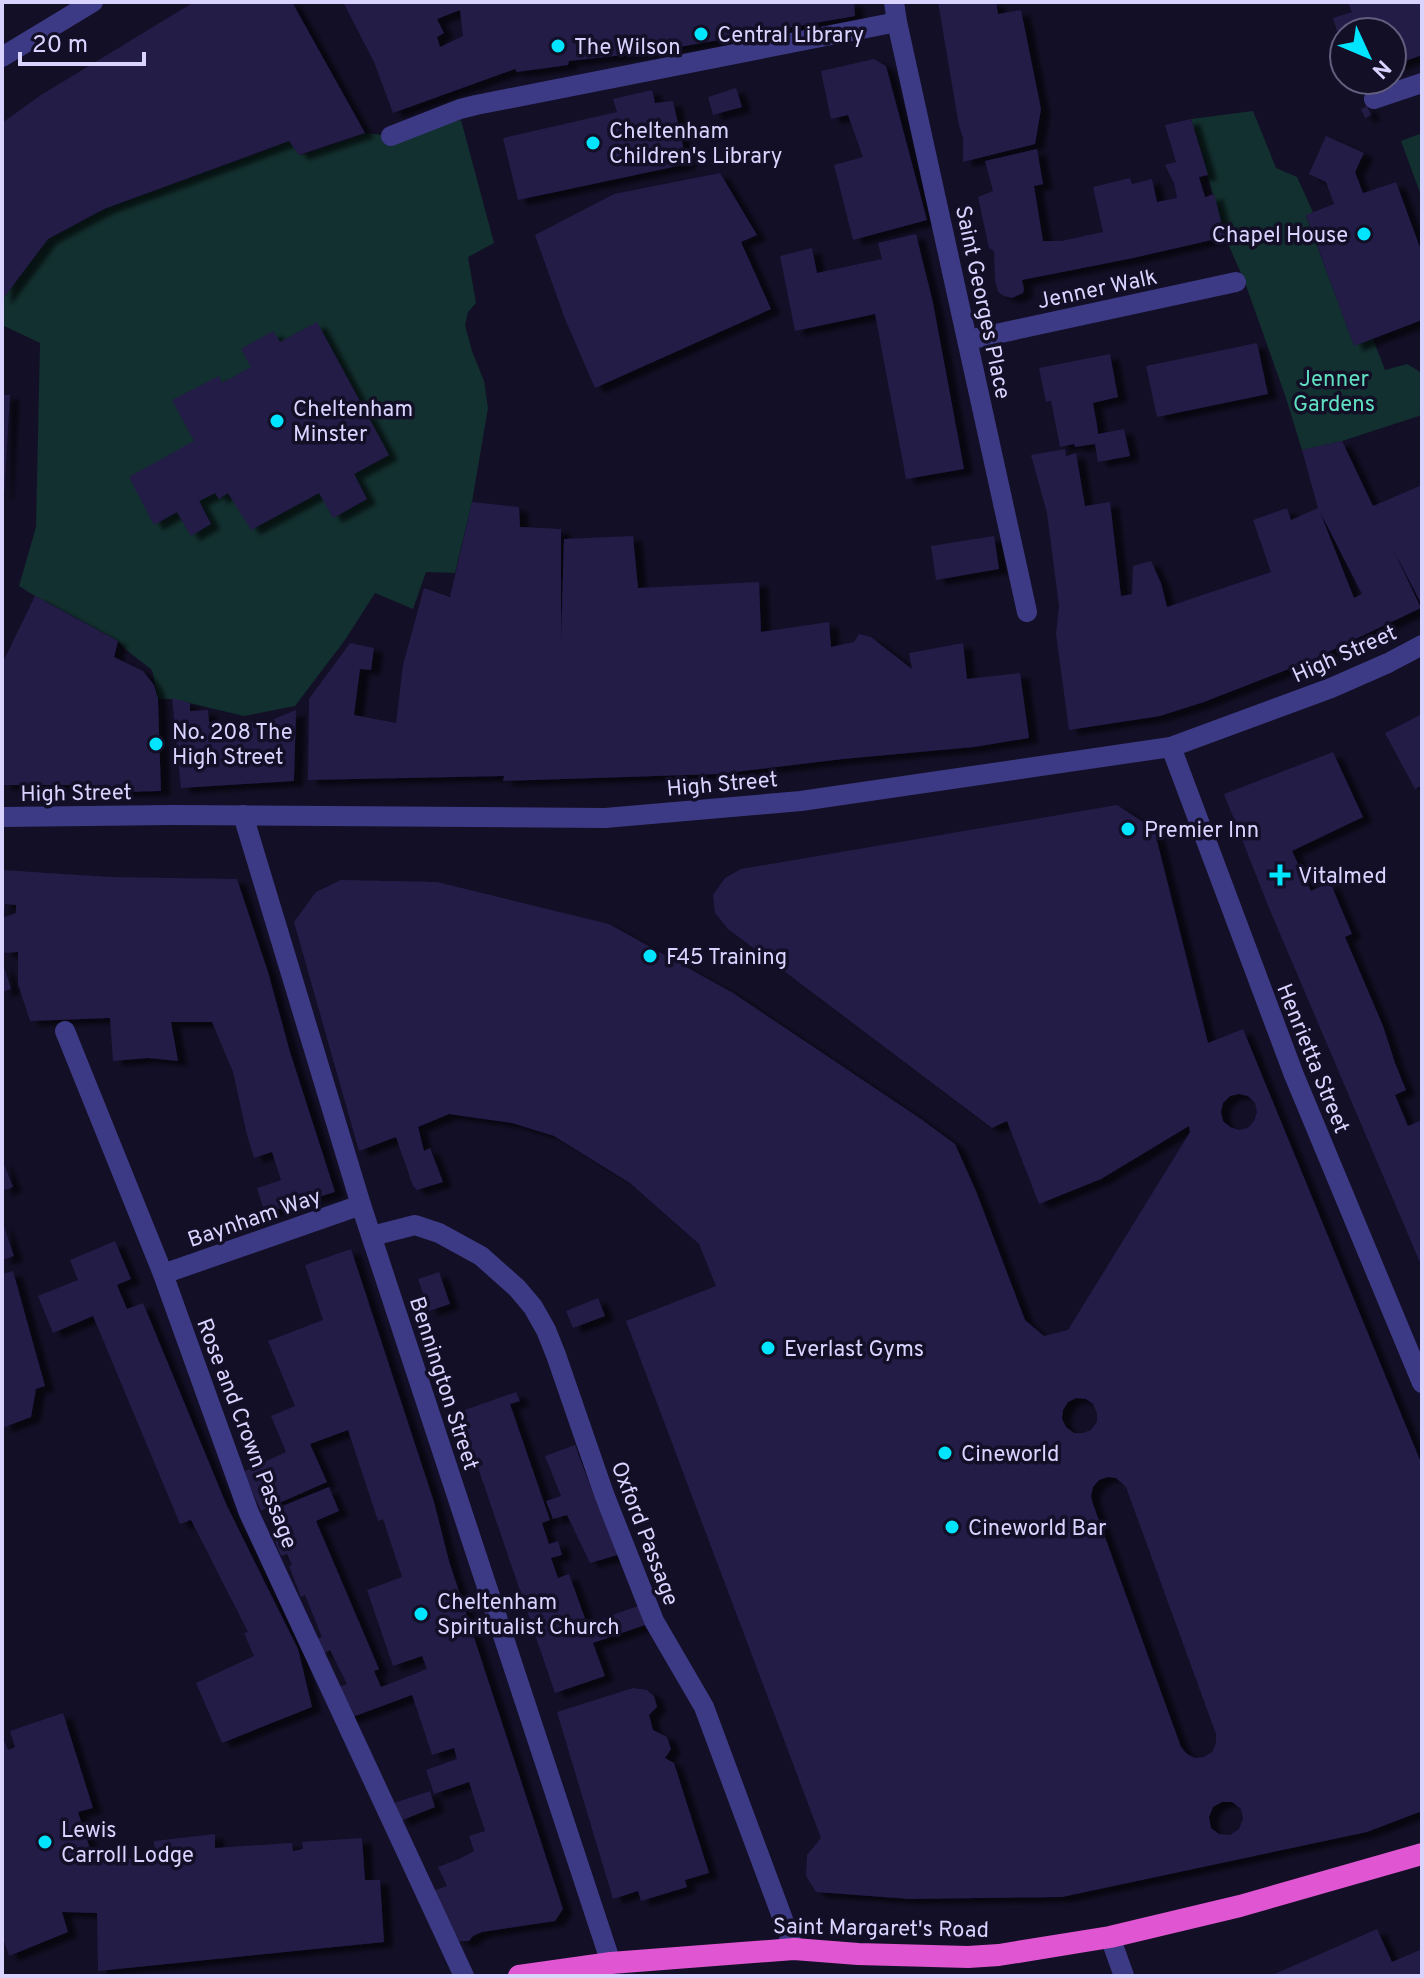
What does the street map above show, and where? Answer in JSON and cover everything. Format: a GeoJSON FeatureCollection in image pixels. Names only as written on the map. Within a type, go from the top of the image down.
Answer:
{"type":"FeatureCollection","features":[{"type":"Feature","properties":{"kind":"highway","name":"Saint Margaret's Road"},"geometry":{"type":"LineString","coordinates":[[519,1976],[611,1963],[794,1949],[858,1954],[999,1955],[1110,1937],[1240,1906],[1422,1854]]}},
{"type":"Feature","properties":{"kind":"street"},"geometry":{"type":"LineString","coordinates":[[2,57],[93,2]]}},
{"type":"Feature","properties":{"kind":"street"},"geometry":{"type":"LineString","coordinates":[[391,136],[476,105],[896,12]]}},
{"type":"Feature","properties":{"kind":"street","name":"Saint Georges Place"},"geometry":{"type":"LineString","coordinates":[[896,12],[1027,612]]}},
{"type":"Feature","properties":{"kind":"street"},"geometry":{"type":"LineString","coordinates":[[1374,99],[1422,83]]}},
{"type":"Feature","properties":{"kind":"street","name":"Jenner Walk"},"geometry":{"type":"LineString","coordinates":[[968,340],[1236,282]]}},
{"type":"Feature","properties":{"kind":"street","name":"High Street"},"geometry":{"type":"LineString","coordinates":[[2,817],[605,818],[801,801],[1171,747],[1331,688],[1422,645]]}},
{"type":"Feature","properties":{"kind":"street","name":"Henrietta Street"},"geometry":{"type":"LineString","coordinates":[[1171,747],[1294,1075],[1422,1383]]}},
{"type":"Feature","properties":{"kind":"street","name":"Bennington Street"},"geometry":{"type":"LineString","coordinates":[[243,815],[361,1205],[611,1963]]}},
{"type":"Feature","properties":{"kind":"street","name":"Rose and Crown Passage"},"geometry":{"type":"LineString","coordinates":[[65,1031],[163,1274],[249,1513],[464,1976]]}},
{"type":"Feature","properties":{"kind":"street","name":"Baynham Way"},"geometry":{"type":"LineString","coordinates":[[163,1274],[361,1205]]}},
{"type":"Feature","properties":{"kind":"street","name":"Oxford Passage"},"geometry":{"type":"LineString","coordinates":[[372,1236],[415,1225],[462,1244],[481,1256],[517,1288],[539,1319],[556,1355],[604,1494],[654,1621],[704,1707],[794,1949]]}},
{"type":"Feature","properties":{"kind":"street"},"geometry":{"type":"LineString","coordinates":[[1110,1937],[1124,1976]]}},
{"type":"Feature","properties":{"kind":"green space","name":"Jenner Gardens"},"geometry":{"type":"Polygon","coordinates":[[[1253,111],[1276,168],[1297,177],[1313,212],[1306,216],[1354,345],[1373,339],[1385,370],[1407,364],[1422,373],[1422,415],[1342,441],[1302,450],[1244,280],[1225,237],[1191,119],[1253,111]]]}},
{"type":"Feature","properties":{"kind":"green space"},"geometry":{"type":"Polygon","coordinates":[[[461,120],[494,243],[468,257],[476,303],[468,312],[465,325],[484,381],[488,408],[472,502],[455,573],[426,572],[413,609],[375,593],[345,640],[295,706],[244,716],[172,699],[158,699],[152,670],[118,641],[19,586],[36,527],[40,343],[2,325],[2,300],[48,239],[104,209],[289,141],[300,155],[365,133],[391,136],[461,120]]]}},
{"type":"Feature","properties":{"kind":"green space"},"geometry":{"type":"Polygon","coordinates":[[[1422,133],[1422,198],[1401,141],[1422,133]]]}},
{"type":"Feature","properties":{"kind":"building"},"geometry":{"type":"Polygon","coordinates":[[[194,2],[292,2],[365,133],[299,155],[289,141],[104,209],[48,239],[2,300],[2,123],[41,95],[194,2]]]}},
{"type":"Feature","properties":{"kind":"building"},"geometry":{"type":"Polygon","coordinates":[[[343,2],[854,2],[855,16],[651,52],[569,61],[568,65],[517,72],[515,69],[393,113],[374,62],[343,2]],[[460,10],[437,19],[444,33],[437,37],[440,47],[463,36],[460,10]]]}},
{"type":"Feature","properties":{"kind":"building"},"geometry":{"type":"Polygon","coordinates":[[[938,2],[996,2],[998,14],[1021,10],[1041,109],[1035,144],[963,162],[963,138],[938,2]]]}},
{"type":"Feature","properties":{"kind":"building"},"geometry":{"type":"Polygon","coordinates":[[[1348,2],[1421,2],[1422,55],[1408,60],[1408,16],[1339,16],[1352,12],[1348,2]]]}},
{"type":"Feature","properties":{"kind":"building"},"geometry":{"type":"Polygon","coordinates":[[[874,59],[886,66],[927,220],[853,240],[834,165],[863,157],[848,115],[831,119],[821,71],[874,59]]]}},
{"type":"Feature","properties":{"kind":"building"},"geometry":{"type":"Polygon","coordinates":[[[736,88],[742,107],[713,115],[708,97],[736,88]]]}},
{"type":"Feature","properties":{"kind":"building","name":"Cheltenham Children's Library"},"geometry":{"type":"Polygon","coordinates":[[[652,90],[655,103],[673,101],[687,164],[518,200],[503,138],[617,112],[613,99],[652,90]]]}},
{"type":"Feature","properties":{"kind":"building"},"geometry":{"type":"Polygon","coordinates":[[[1367,106],[1371,115],[1365,118],[1361,109],[1367,106]]]}},
{"type":"Feature","properties":{"kind":"building"},"geometry":{"type":"Polygon","coordinates":[[[1191,119],[1208,175],[1199,177],[1205,197],[1214,194],[1225,237],[1022,280],[1023,293],[1012,298],[998,292],[994,251],[989,248],[978,197],[993,191],[985,161],[1037,149],[1043,184],[1034,186],[1043,241],[1061,241],[1103,232],[1093,187],[1130,178],[1132,184],[1152,179],[1157,202],[1177,198],[1165,165],[1176,162],[1165,125],[1191,119]]]}},
{"type":"Feature","properties":{"kind":"building","name":"Chapel House"},"geometry":{"type":"Polygon","coordinates":[[[1326,136],[1364,153],[1355,172],[1363,193],[1396,182],[1422,253],[1422,320],[1354,346],[1306,215],[1334,204],[1326,182],[1309,174],[1326,136]]]}},
{"type":"Feature","properties":{"kind":"building"},"geometry":{"type":"Polygon","coordinates":[[[720,173],[757,235],[741,242],[771,309],[595,388],[565,319],[535,235],[614,194],[720,173]]]}},
{"type":"Feature","properties":{"kind":"building"},"geometry":{"type":"Polygon","coordinates":[[[916,234],[933,303],[964,469],[906,479],[875,314],[795,331],[780,256],[812,248],[817,273],[882,259],[878,243],[916,234]]]}},
{"type":"Feature","properties":{"kind":"building","name":"Cheltenham Minster"},"geometry":{"type":"Polygon","coordinates":[[[317,322],[389,455],[354,474],[367,499],[333,518],[319,493],[251,530],[228,493],[219,499],[215,493],[199,501],[211,524],[191,536],[177,512],[154,525],[129,477],[194,441],[172,400],[219,376],[222,383],[251,367],[241,349],[273,331],[280,342],[317,322]]]}},
{"type":"Feature","properties":{"kind":"building"},"geometry":{"type":"Polygon","coordinates":[[[1257,343],[1268,394],[1157,417],[1146,366],[1257,343]]]}},
{"type":"Feature","properties":{"kind":"building"},"geometry":{"type":"Polygon","coordinates":[[[1110,354],[1118,397],[1093,403],[1098,434],[1124,429],[1130,456],[1098,462],[1095,444],[1060,447],[1051,401],[1046,402],[1039,368],[1110,354]]]}},
{"type":"Feature","properties":{"kind":"building"},"geometry":{"type":"Polygon","coordinates":[[[2,395],[10,395],[4,495],[2,495],[2,395]]]}},
{"type":"Feature","properties":{"kind":"building"},"geometry":{"type":"Polygon","coordinates":[[[1342,441],[1373,506],[1422,485],[1422,605],[1393,549],[1421,608],[1307,662],[1204,702],[1160,716],[1069,730],[1056,634],[1059,606],[1047,513],[1031,455],[1065,449],[1066,456],[1076,453],[1085,506],[1110,502],[1121,596],[1132,594],[1133,566],[1151,561],[1167,607],[1271,572],[1253,520],[1287,508],[1291,520],[1318,508],[1302,450],[1342,441]],[[1320,512],[1354,598],[1362,594],[1320,512]]]}},
{"type":"Feature","properties":{"kind":"building"},"geometry":{"type":"Polygon","coordinates":[[[472,502],[519,507],[520,527],[561,529],[561,640],[564,539],[633,536],[638,588],[759,582],[761,632],[829,622],[831,647],[854,642],[859,634],[871,637],[912,669],[909,653],[963,643],[967,679],[1020,673],[1029,738],[974,747],[718,774],[503,781],[504,776],[308,780],[309,699],[350,643],[374,648],[371,670],[360,669],[354,715],[396,723],[403,665],[424,588],[450,597],[472,502]]]}},
{"type":"Feature","properties":{"kind":"building"},"geometry":{"type":"Polygon","coordinates":[[[994,536],[999,569],[936,580],[931,546],[994,536]]]}},
{"type":"Feature","properties":{"kind":"building"},"geometry":{"type":"Polygon","coordinates":[[[35,596],[118,641],[114,657],[143,671],[154,685],[158,699],[161,791],[90,793],[90,785],[2,785],[2,664],[35,596]]]}},
{"type":"Feature","properties":{"kind":"building"},"geometry":{"type":"Polygon","coordinates":[[[172,698],[190,703],[190,711],[208,710],[209,722],[264,723],[296,710],[294,781],[181,788],[172,698]]]}},
{"type":"Feature","properties":{"kind":"building"},"geometry":{"type":"Polygon","coordinates":[[[1422,714],[1422,785],[1415,789],[1385,733],[1422,714]]]}},
{"type":"Feature","properties":{"kind":"building"},"geometry":{"type":"Polygon","coordinates":[[[1333,752],[1363,817],[1292,851],[1311,891],[1330,882],[1352,934],[1345,937],[1406,1090],[1395,1095],[1408,1126],[1422,1120],[1422,1267],[1269,908],[1224,794],[1333,752]]]}},
{"type":"Feature","properties":{"kind":"building"},"geometry":{"type":"Polygon","coordinates":[[[1117,805],[1154,829],[1208,1043],[1243,1029],[1422,1465],[1422,1811],[1367,1832],[1062,1897],[910,1899],[816,1892],[806,1876],[807,1855],[821,1838],[626,1321],[716,1286],[699,1244],[630,1183],[554,1136],[512,1123],[449,1114],[418,1127],[424,1151],[430,1148],[443,1182],[417,1190],[396,1137],[359,1151],[294,922],[316,892],[341,880],[437,882],[609,924],[733,993],[955,1144],[1025,1320],[1044,1336],[1068,1330],[1190,1132],[1189,1126],[1101,1179],[1039,1204],[1007,1121],[992,1128],[728,929],[715,913],[713,895],[725,878],[741,869],[1117,805]],[[1230,1096],[1223,1103],[1223,1121],[1239,1130],[1248,1128],[1257,1112],[1255,1103],[1248,1096],[1230,1096]],[[1076,1398],[1068,1402],[1062,1419],[1066,1427],[1074,1433],[1091,1430],[1097,1422],[1093,1404],[1076,1398]],[[1116,1478],[1099,1480],[1093,1487],[1093,1504],[1181,1747],[1195,1758],[1204,1757],[1212,1752],[1216,1734],[1126,1487],[1116,1478]],[[1222,1802],[1213,1807],[1209,1817],[1211,1828],[1219,1834],[1230,1835],[1239,1829],[1243,1819],[1241,1809],[1232,1802],[1222,1802]]]}},
{"type":"Feature","properties":{"kind":"building"},"geometry":{"type":"Polygon","coordinates":[[[2,870],[110,877],[237,879],[335,1192],[265,1213],[257,1188],[281,1180],[272,1152],[254,1158],[233,1072],[212,1022],[171,1022],[178,1061],[148,1058],[113,1061],[110,1018],[30,1021],[18,984],[18,952],[5,953],[2,946],[2,918],[16,913],[16,905],[5,904],[2,910],[2,870]]]}},
{"type":"Feature","properties":{"kind":"building"},"geometry":{"type":"Polygon","coordinates":[[[2,965],[11,989],[2,992],[2,965]]]}},
{"type":"Feature","properties":{"kind":"building"},"geometry":{"type":"Polygon","coordinates":[[[2,1159],[13,1187],[2,1191],[2,1159]]]}},
{"type":"Feature","properties":{"kind":"building"},"geometry":{"type":"Polygon","coordinates":[[[2,1221],[14,1256],[2,1260],[2,1221]]]}},
{"type":"Feature","properties":{"kind":"building"},"geometry":{"type":"Polygon","coordinates":[[[115,1241],[131,1279],[117,1285],[127,1309],[143,1303],[227,1506],[298,1649],[312,1707],[222,1743],[196,1683],[254,1656],[244,1633],[248,1632],[191,1520],[180,1524],[93,1316],[53,1333],[38,1296],[78,1280],[70,1260],[115,1241]]]}},
{"type":"Feature","properties":{"kind":"building"},"geometry":{"type":"Polygon","coordinates":[[[351,1249],[563,1909],[555,1921],[482,1932],[469,1941],[459,1941],[430,1892],[447,1886],[438,1867],[474,1851],[469,1836],[485,1831],[469,1782],[434,1794],[426,1770],[457,1759],[454,1748],[432,1755],[412,1695],[347,1719],[334,1689],[347,1684],[330,1650],[322,1654],[316,1639],[322,1637],[305,1595],[301,1597],[287,1554],[281,1556],[275,1541],[286,1537],[275,1509],[329,1487],[339,1511],[316,1521],[379,1669],[374,1671],[381,1687],[427,1669],[422,1656],[393,1666],[367,1590],[402,1577],[383,1519],[378,1521],[348,1430],[310,1444],[327,1482],[261,1511],[243,1472],[286,1452],[271,1416],[295,1406],[268,1341],[323,1320],[305,1265],[351,1249]]]}},
{"type":"Feature","properties":{"kind":"building"},"geometry":{"type":"Polygon","coordinates":[[[13,1271],[45,1386],[36,1389],[31,1417],[2,1428],[2,1274],[13,1271]]]}},
{"type":"Feature","properties":{"kind":"building"},"geometry":{"type":"Polygon","coordinates":[[[439,1272],[450,1304],[429,1311],[418,1279],[439,1272]]]}},
{"type":"Feature","properties":{"kind":"building"},"geometry":{"type":"Polygon","coordinates":[[[598,1298],[605,1316],[573,1328],[566,1311],[598,1298]]]}},
{"type":"Feature","properties":{"kind":"building"},"geometry":{"type":"Polygon","coordinates":[[[516,1392],[520,1401],[510,1404],[550,1520],[542,1523],[549,1544],[558,1541],[562,1555],[551,1558],[558,1578],[569,1574],[587,1624],[638,1606],[645,1625],[593,1643],[605,1676],[555,1693],[459,1412],[516,1392]]]}},
{"type":"Feature","properties":{"kind":"building"},"geometry":{"type":"Polygon","coordinates":[[[575,1445],[597,1504],[621,1554],[590,1563],[567,1515],[553,1519],[546,1501],[561,1496],[545,1456],[575,1445]]]}},
{"type":"Feature","properties":{"kind":"building"},"geometry":{"type":"Polygon","coordinates":[[[633,1688],[647,1690],[654,1696],[657,1707],[649,1715],[653,1730],[667,1737],[671,1749],[665,1758],[674,1763],[709,1873],[685,1880],[687,1887],[641,1901],[638,1891],[613,1899],[557,1712],[633,1688]]]}},
{"type":"Feature","properties":{"kind":"building","name":"Lewis Carroll Lodge"},"geometry":{"type":"Polygon","coordinates":[[[63,1713],[93,1808],[78,1812],[94,1861],[155,1857],[154,1841],[215,1834],[215,1848],[292,1843],[293,1851],[303,1849],[302,1842],[362,1838],[365,1880],[380,1880],[384,1942],[98,1971],[97,1913],[62,1912],[68,1932],[9,1956],[2,1935],[2,1736],[8,1750],[15,1747],[10,1731],[63,1713]]]}},
{"type":"Feature","properties":{"kind":"building"},"geometry":{"type":"Polygon","coordinates":[[[430,1791],[435,1807],[400,1821],[394,1803],[430,1791]]]}},
{"type":"Feature","properties":{"kind":"building"},"geometry":{"type":"Polygon","coordinates":[[[1377,1929],[1392,1962],[1422,1949],[1422,1976],[1270,1976],[1377,1929]]]}},
{"type":"Feature","properties":{"kind":"place","name":"Central Library"},"geometry":{"type":"Point","coordinates":[701,34]}},
{"type":"Feature","properties":{"kind":"place","name":"The Wilson"},"geometry":{"type":"Point","coordinates":[558,46]}},
{"type":"Feature","properties":{"kind":"place","name":"Cheltenham Children's Library"},"geometry":{"type":"Point","coordinates":[593,143]}},
{"type":"Feature","properties":{"kind":"place","name":"Chapel House"},"geometry":{"type":"Point","coordinates":[1364,234]}},
{"type":"Feature","properties":{"kind":"place","name":"Cheltenham Minster"},"geometry":{"type":"Point","coordinates":[277,421]}},
{"type":"Feature","properties":{"kind":"place","name":"No. 208 The High Street"},"geometry":{"type":"Point","coordinates":[156,744]}},
{"type":"Feature","properties":{"kind":"place","name":"Premier Inn"},"geometry":{"type":"Point","coordinates":[1128,829]}},
{"type":"Feature","properties":{"kind":"place","name":"Vitalmed"},"geometry":{"type":"Point","coordinates":[1280,875]}},
{"type":"Feature","properties":{"kind":"place","name":"F45 Training"},"geometry":{"type":"Point","coordinates":[650,956]}},
{"type":"Feature","properties":{"kind":"place","name":"Everlast Gyms"},"geometry":{"type":"Point","coordinates":[768,1348]}},
{"type":"Feature","properties":{"kind":"place","name":"Cineworld"},"geometry":{"type":"Point","coordinates":[945,1453]}},
{"type":"Feature","properties":{"kind":"place","name":"Cineworld Bar"},"geometry":{"type":"Point","coordinates":[952,1527]}},
{"type":"Feature","properties":{"kind":"place","name":"Cheltenham Spiritualist Church"},"geometry":{"type":"Point","coordinates":[421,1614]}},
{"type":"Feature","properties":{"kind":"place","name":"Lewis Carroll Lodge"},"geometry":{"type":"Point","coordinates":[45,1842]}}]}
